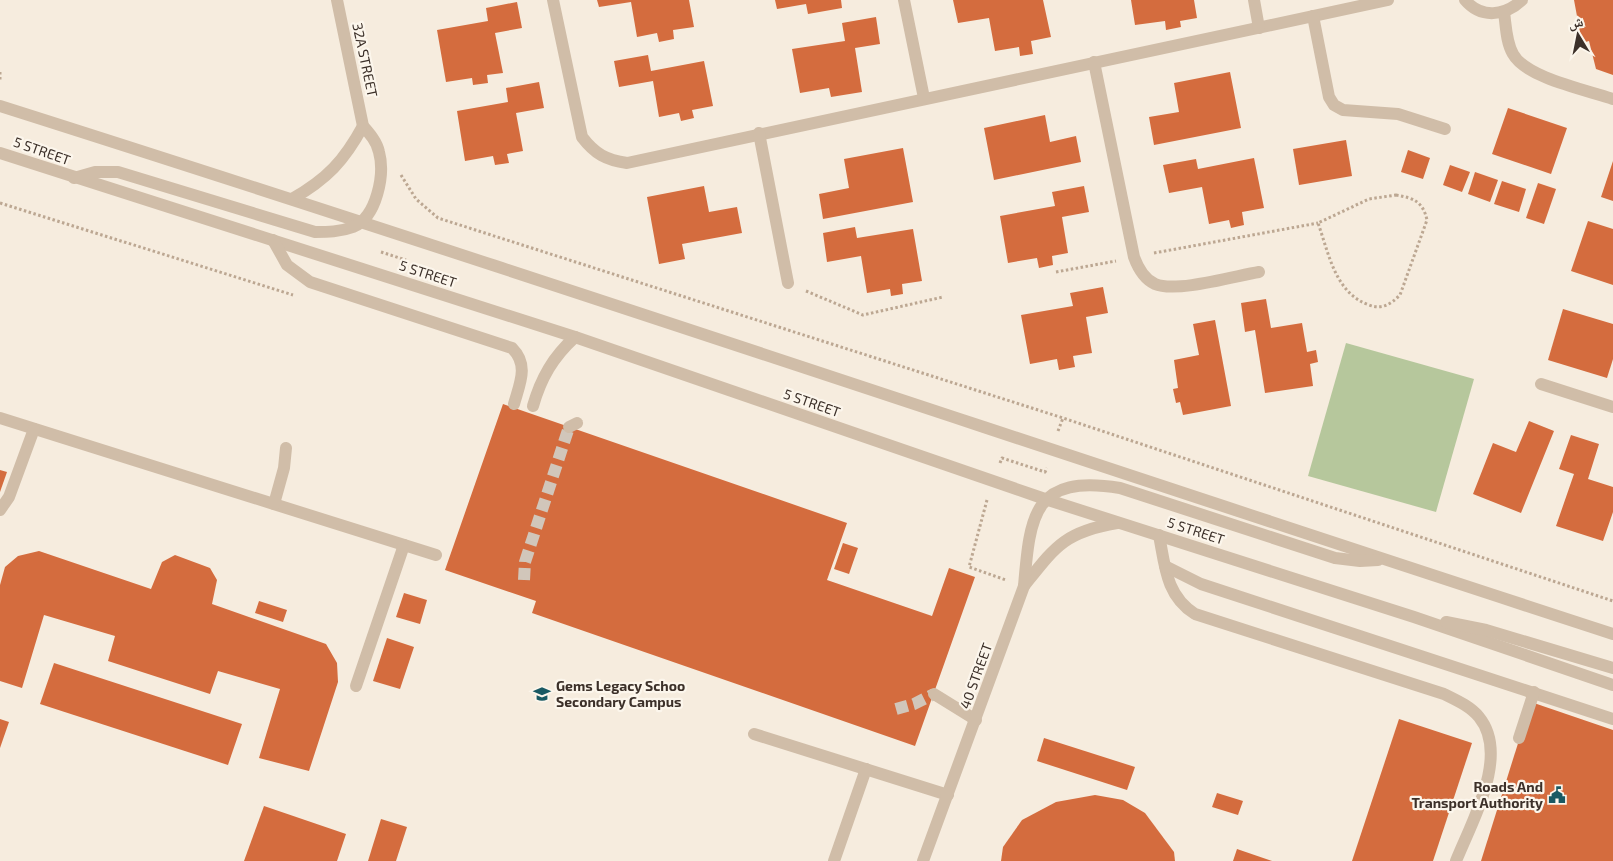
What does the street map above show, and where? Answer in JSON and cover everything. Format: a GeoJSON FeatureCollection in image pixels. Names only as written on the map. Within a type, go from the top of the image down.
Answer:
{"type":"FeatureCollection","features":[{"type":"Feature","properties":{"kind":"street","name":"32A STREET"},"geometry":{"type":"LineString","coordinates":[[337,0],[363,126],[373,138],[379,151],[381,166],[378,192],[373,205],[362,221]]}},
{"type":"Feature","properties":{"kind":"street"},"geometry":{"type":"LineString","coordinates":[[553,0],[582,137],[594,152],[610,160],[627,163],[759,133],[1388,0]]}},
{"type":"Feature","properties":{"kind":"street"},"geometry":{"type":"LineString","coordinates":[[904,0],[924,98]]}},
{"type":"Feature","properties":{"kind":"street"},"geometry":{"type":"LineString","coordinates":[[1254,0],[1259,28]]}},
{"type":"Feature","properties":{"kind":"street"},"geometry":{"type":"LineString","coordinates":[[1465,0],[1480,11],[1492,14],[1504,12],[1522,0]]}},
{"type":"Feature","properties":{"kind":"street"},"geometry":{"type":"LineString","coordinates":[[1504,12],[1513,54],[1523,66],[1536,73],[1613,99]]}},
{"type":"Feature","properties":{"kind":"street"},"geometry":{"type":"LineString","coordinates":[[1313,16],[1329,97],[1334,105],[1343,110],[1398,114],[1445,129]]}},
{"type":"Feature","properties":{"kind":"street"},"geometry":{"type":"LineString","coordinates":[[1094,62],[1134,257],[1145,276],[1155,283],[1167,287],[1178,287],[1259,272]]}},
{"type":"Feature","properties":{"kind":"street","name":"5 STREET"},"geometry":{"type":"LineString","coordinates":[[0,106],[292,198],[1613,634]]}},
{"type":"Feature","properties":{"kind":"street"},"geometry":{"type":"LineString","coordinates":[[292,198],[315,186],[334,169],[351,149],[363,126]]}},
{"type":"Feature","properties":{"kind":"street"},"geometry":{"type":"LineString","coordinates":[[759,133],[788,283]]}},
{"type":"Feature","properties":{"kind":"street","name":"5 STREET"},"geometry":{"type":"LineString","coordinates":[[0,153],[575,337],[1044,499],[1414,617],[1613,685]]}},
{"type":"Feature","properties":{"kind":"street"},"geometry":{"type":"LineString","coordinates":[[74,178],[95,172],[118,172],[315,232],[354,227],[362,221]]}},
{"type":"Feature","properties":{"kind":"street"},"geometry":{"type":"LineString","coordinates":[[273,240],[287,265],[298,275],[310,282],[512,348],[520,355],[523,366],[514,404]]}},
{"type":"Feature","properties":{"kind":"street"},"geometry":{"type":"LineString","coordinates":[[533,406],[548,367],[560,351],[575,337]]}},
{"type":"Feature","properties":{"kind":"street"},"geometry":{"type":"LineString","coordinates":[[1541,384],[1613,407]]}},
{"type":"Feature","properties":{"kind":"street"},"geometry":{"type":"LineString","coordinates":[[0,418],[436,555]]}},
{"type":"Feature","properties":{"kind":"street"},"geometry":{"type":"LineString","coordinates":[[0,510],[9,497],[34,430]]}},
{"type":"Feature","properties":{"kind":"street"},"geometry":{"type":"LineString","coordinates":[[274,504],[284,468],[286,448]]}},
{"type":"Feature","properties":{"kind":"street"},"geometry":{"type":"LineString","coordinates":[[1044,499],[1066,487],[1093,484],[1118,488],[1335,558],[1360,561],[1385,560]]}},
{"type":"Feature","properties":{"kind":"street","name":"40 STREET"},"geometry":{"type":"LineString","coordinates":[[923,861],[1024,586],[1028,540],[1037,512],[1044,499]]}},
{"type":"Feature","properties":{"kind":"street"},"geometry":{"type":"LineString","coordinates":[[1024,586],[1059,544],[1088,528],[1121,522]]}},
{"type":"Feature","properties":{"kind":"street"},"geometry":{"type":"LineString","coordinates":[[1159,535],[1165,566],[1175,598],[1184,608],[1195,614],[1444,694],[1463,703],[1479,716],[1489,735],[1493,755],[1489,776],[1456,861]]}},
{"type":"Feature","properties":{"kind":"street"},"geometry":{"type":"LineString","coordinates":[[356,686],[404,545]]}},
{"type":"Feature","properties":{"kind":"street"},"geometry":{"type":"LineString","coordinates":[[1165,566],[1201,584],[1613,719]]}},
{"type":"Feature","properties":{"kind":"street"},"geometry":{"type":"LineString","coordinates":[[1414,617],[1486,630],[1613,668]]}},
{"type":"Feature","properties":{"kind":"street"},"geometry":{"type":"LineString","coordinates":[[1519,738],[1534,692]]}},
{"type":"Feature","properties":{"kind":"street"},"geometry":{"type":"LineString","coordinates":[[934,694],[976,720]]}},
{"type":"Feature","properties":{"kind":"street"},"geometry":{"type":"LineString","coordinates":[[754,734],[948,795]]}},
{"type":"Feature","properties":{"kind":"street"},"geometry":{"type":"LineString","coordinates":[[834,861],[866,769]]}},
{"type":"Feature","properties":{"kind":"path"},"geometry":{"type":"LineString","coordinates":[[0,72],[0,82]]}},
{"type":"Feature","properties":{"kind":"path"},"geometry":{"type":"LineString","coordinates":[[399,172],[416,198],[438,218],[1063,418],[1613,601]]}},
{"type":"Feature","properties":{"kind":"path"},"geometry":{"type":"LineString","coordinates":[[1056,272],[1318,223],[1356,203],[1382,196],[1410,197],[1419,202],[1425,210],[1426,225],[1400,295],[1392,304],[1375,307],[1351,296],[1340,282],[1318,223]]}},
{"type":"Feature","properties":{"kind":"path"},"geometry":{"type":"LineString","coordinates":[[0,203],[302,298]]}},
{"type":"Feature","properties":{"kind":"path"},"geometry":{"type":"LineString","coordinates":[[377,251],[425,265],[438,218]]}},
{"type":"Feature","properties":{"kind":"path"},"geometry":{"type":"LineString","coordinates":[[788,283],[863,315],[943,297]]}},
{"type":"Feature","properties":{"kind":"green space"},"geometry":{"type":"Polygon","coordinates":[[[1346,343],[1474,379],[1436,512],[1308,476],[1346,343]]]}},
{"type":"Feature","properties":{"kind":"building"},"geometry":{"type":"Polygon","coordinates":[[[597,0],[689,0],[694,27],[673,30],[674,39],[659,42],[657,33],[637,37],[631,2],[599,7],[597,0]]]}},
{"type":"Feature","properties":{"kind":"building"},"geometry":{"type":"Polygon","coordinates":[[[775,0],[841,0],[842,8],[808,14],[806,4],[777,9],[775,0]]]}},
{"type":"Feature","properties":{"kind":"building"},"geometry":{"type":"Polygon","coordinates":[[[953,0],[1043,0],[1051,37],[1031,41],[1033,54],[1020,56],[1019,47],[995,51],[989,18],[958,23],[953,0]]]}},
{"type":"Feature","properties":{"kind":"building"},"geometry":{"type":"Polygon","coordinates":[[[1131,0],[1194,0],[1197,18],[1180,21],[1181,27],[1166,30],[1165,21],[1135,25],[1131,0]]]}},
{"type":"Feature","properties":{"kind":"building"},"geometry":{"type":"Polygon","coordinates":[[[1574,0],[1613,0],[1613,75],[1596,69],[1589,41],[1582,43],[1574,0]]]}},
{"type":"Feature","properties":{"kind":"building"},"geometry":{"type":"Polygon","coordinates":[[[517,2],[522,28],[495,33],[503,73],[487,75],[488,83],[473,85],[472,78],[446,82],[437,30],[488,21],[486,8],[517,2]]]}},
{"type":"Feature","properties":{"kind":"building"},"geometry":{"type":"Polygon","coordinates":[[[876,17],[880,44],[855,48],[862,92],[831,97],[829,88],[800,93],[792,49],[845,41],[842,23],[876,17]]]}},
{"type":"Feature","properties":{"kind":"building"},"geometry":{"type":"Polygon","coordinates":[[[648,55],[651,71],[704,61],[713,106],[692,110],[694,118],[681,121],[679,113],[659,117],[653,81],[619,87],[614,61],[648,55]]]}},
{"type":"Feature","properties":{"kind":"building"},"geometry":{"type":"Polygon","coordinates":[[[1230,72],[1241,128],[1154,145],[1149,117],[1179,112],[1174,83],[1230,72]]]}},
{"type":"Feature","properties":{"kind":"building"},"geometry":{"type":"Polygon","coordinates":[[[539,82],[544,108],[516,113],[523,151],[507,154],[509,163],[495,165],[493,156],[465,161],[457,111],[508,102],[506,88],[539,82]]]}},
{"type":"Feature","properties":{"kind":"building"},"geometry":{"type":"Polygon","coordinates":[[[1508,108],[1567,128],[1551,174],[1492,154],[1508,108]]]}},
{"type":"Feature","properties":{"kind":"building"},"geometry":{"type":"Polygon","coordinates":[[[1045,115],[1050,142],[1076,136],[1081,162],[994,180],[984,128],[1045,115]]]}},
{"type":"Feature","properties":{"kind":"building"},"geometry":{"type":"Polygon","coordinates":[[[1346,140],[1352,176],[1299,185],[1293,149],[1346,140]]]}},
{"type":"Feature","properties":{"kind":"building"},"geometry":{"type":"Polygon","coordinates":[[[903,148],[913,202],[823,219],[819,194],[849,188],[844,159],[903,148]]]}},
{"type":"Feature","properties":{"kind":"building"},"geometry":{"type":"Polygon","coordinates":[[[1408,150],[1430,158],[1423,179],[1401,172],[1408,150]]]}},
{"type":"Feature","properties":{"kind":"building"},"geometry":{"type":"Polygon","coordinates":[[[1254,158],[1264,208],[1242,212],[1244,225],[1231,228],[1229,220],[1209,224],[1202,187],[1169,193],[1163,165],[1196,159],[1198,169],[1254,158]]]}},
{"type":"Feature","properties":{"kind":"building"},"geometry":{"type":"Polygon","coordinates":[[[1613,161],[1613,201],[1601,197],[1613,161]]]}},
{"type":"Feature","properties":{"kind":"building"},"geometry":{"type":"Polygon","coordinates":[[[1450,165],[1470,172],[1462,192],[1443,185],[1450,165]]]}},
{"type":"Feature","properties":{"kind":"building"},"geometry":{"type":"Polygon","coordinates":[[[1475,172],[1498,180],[1490,202],[1468,194],[1475,172]]]}},
{"type":"Feature","properties":{"kind":"building"},"geometry":{"type":"Polygon","coordinates":[[[1502,181],[1526,189],[1519,212],[1494,204],[1502,181]]]}},
{"type":"Feature","properties":{"kind":"building"},"geometry":{"type":"Polygon","coordinates":[[[1538,183],[1556,189],[1544,224],[1526,218],[1538,183]]]}},
{"type":"Feature","properties":{"kind":"building"},"geometry":{"type":"Polygon","coordinates":[[[704,186],[709,212],[737,207],[742,233],[682,244],[685,259],[659,264],[647,197],[704,186]]]}},
{"type":"Feature","properties":{"kind":"building"},"geometry":{"type":"Polygon","coordinates":[[[1084,186],[1089,212],[1062,217],[1068,253],[1052,256],[1053,265],[1039,268],[1037,258],[1008,263],[1000,216],[1055,206],[1052,192],[1084,186]]]}},
{"type":"Feature","properties":{"kind":"building"},"geometry":{"type":"Polygon","coordinates":[[[1588,221],[1613,229],[1613,285],[1571,271],[1588,221]]]}},
{"type":"Feature","properties":{"kind":"building"},"geometry":{"type":"Polygon","coordinates":[[[855,227],[857,238],[913,229],[922,281],[902,284],[903,294],[891,296],[890,289],[867,293],[861,256],[827,262],[823,233],[855,227]]]}},
{"type":"Feature","properties":{"kind":"building"},"geometry":{"type":"Polygon","coordinates":[[[1103,287],[1108,313],[1086,317],[1092,353],[1073,356],[1075,367],[1059,370],[1057,359],[1030,364],[1021,315],[1073,306],[1070,293],[1103,287]]]}},
{"type":"Feature","properties":{"kind":"building"},"geometry":{"type":"Polygon","coordinates":[[[1266,299],[1271,328],[1302,323],[1307,352],[1316,350],[1318,362],[1310,364],[1313,386],[1265,393],[1255,330],[1245,332],[1241,303],[1266,299]]]}},
{"type":"Feature","properties":{"kind":"building"},"geometry":{"type":"Polygon","coordinates":[[[1563,309],[1613,324],[1613,359],[1607,378],[1548,360],[1563,309]]]}},
{"type":"Feature","properties":{"kind":"building"},"geometry":{"type":"Polygon","coordinates":[[[1215,320],[1231,406],[1183,415],[1180,402],[1176,403],[1173,389],[1178,388],[1174,360],[1199,355],[1193,324],[1215,320]]]}},
{"type":"Feature","properties":{"kind":"building"},"geometry":{"type":"Polygon","coordinates":[[[503,404],[847,523],[827,580],[932,616],[949,568],[975,577],[915,746],[532,613],[536,601],[445,570],[503,404]]]}},
{"type":"Feature","properties":{"kind":"building"},"geometry":{"type":"Polygon","coordinates":[[[1529,421],[1554,431],[1521,513],[1473,494],[1493,443],[1516,452],[1529,421]]]}},
{"type":"Feature","properties":{"kind":"building"},"geometry":{"type":"Polygon","coordinates":[[[1571,435],[1599,444],[1588,479],[1613,487],[1613,512],[1603,541],[1556,526],[1574,474],[1559,469],[1571,435]]]}},
{"type":"Feature","properties":{"kind":"building"},"geometry":{"type":"Polygon","coordinates":[[[0,470],[7,472],[0,492],[0,470]]]}},
{"type":"Feature","properties":{"kind":"building"},"geometry":{"type":"Polygon","coordinates":[[[843,543],[858,548],[849,574],[834,569],[843,543]]]}},
{"type":"Feature","properties":{"kind":"building"},"geometry":{"type":"Polygon","coordinates":[[[39,551],[151,589],[162,562],[175,555],[210,568],[217,580],[212,604],[326,644],[337,663],[338,682],[309,771],[259,758],[280,689],[218,671],[210,694],[108,661],[115,636],[44,615],[22,688],[0,681],[0,585],[5,567],[18,556],[39,551]]]}},
{"type":"Feature","properties":{"kind":"building"},"geometry":{"type":"Polygon","coordinates":[[[404,593],[427,600],[420,624],[396,617],[404,593]]]}},
{"type":"Feature","properties":{"kind":"building"},"geometry":{"type":"Polygon","coordinates":[[[259,601],[287,610],[283,622],[255,613],[259,601]]]}},
{"type":"Feature","properties":{"kind":"building"},"geometry":{"type":"Polygon","coordinates":[[[387,638],[414,647],[400,689],[373,681],[387,638]]]}},
{"type":"Feature","properties":{"kind":"building"},"geometry":{"type":"Polygon","coordinates":[[[54,663],[242,724],[228,765],[40,704],[54,663]]]}},
{"type":"Feature","properties":{"kind":"building","name":"Roads And Transport Authority"},"geometry":{"type":"Polygon","coordinates":[[[1531,702],[1613,730],[1613,861],[1481,861],[1531,702]]]}},
{"type":"Feature","properties":{"kind":"building"},"geometry":{"type":"Polygon","coordinates":[[[0,719],[9,722],[0,748],[0,719]]]}},
{"type":"Feature","properties":{"kind":"building"},"geometry":{"type":"Polygon","coordinates":[[[1399,719],[1472,743],[1433,861],[1352,861],[1399,719]]]}},
{"type":"Feature","properties":{"kind":"building"},"geometry":{"type":"Polygon","coordinates":[[[1044,738],[1135,767],[1127,790],[1037,761],[1044,738]]]}},
{"type":"Feature","properties":{"kind":"building"},"geometry":{"type":"Polygon","coordinates":[[[1217,793],[1243,801],[1238,815],[1212,807],[1217,793]]]}},
{"type":"Feature","properties":{"kind":"building"},"geometry":{"type":"Polygon","coordinates":[[[1095,795],[1123,800],[1145,813],[1174,852],[1175,861],[1001,861],[1003,847],[1022,820],[1056,802],[1095,795]]]}},
{"type":"Feature","properties":{"kind":"building"},"geometry":{"type":"Polygon","coordinates":[[[264,806],[346,834],[337,861],[244,861],[264,806]]]}},
{"type":"Feature","properties":{"kind":"building"},"geometry":{"type":"Polygon","coordinates":[[[381,819],[407,827],[396,861],[368,861],[381,819]]]}},
{"type":"Feature","properties":{"kind":"building"},"geometry":{"type":"Polygon","coordinates":[[[1237,849],[1272,861],[1233,861],[1237,849]]]}},
{"type":"Feature","properties":{"kind":"tunnel"},"geometry":{"type":"LineString","coordinates":[[524,580],[525,562],[569,427]]}},
{"type":"Feature","properties":{"kind":"tunnel"},"geometry":{"type":"LineString","coordinates":[[896,709],[914,704],[934,694]]}},
{"type":"Feature","properties":{"kind":"place","name":"Gems Legacy Schoo Secondary Campus"},"geometry":{"type":"Point","coordinates":[542,694]}},
{"type":"Feature","properties":{"kind":"place","name":"Roads And Transport Authority"},"geometry":{"type":"Point","coordinates":[1557,795]}}]}
